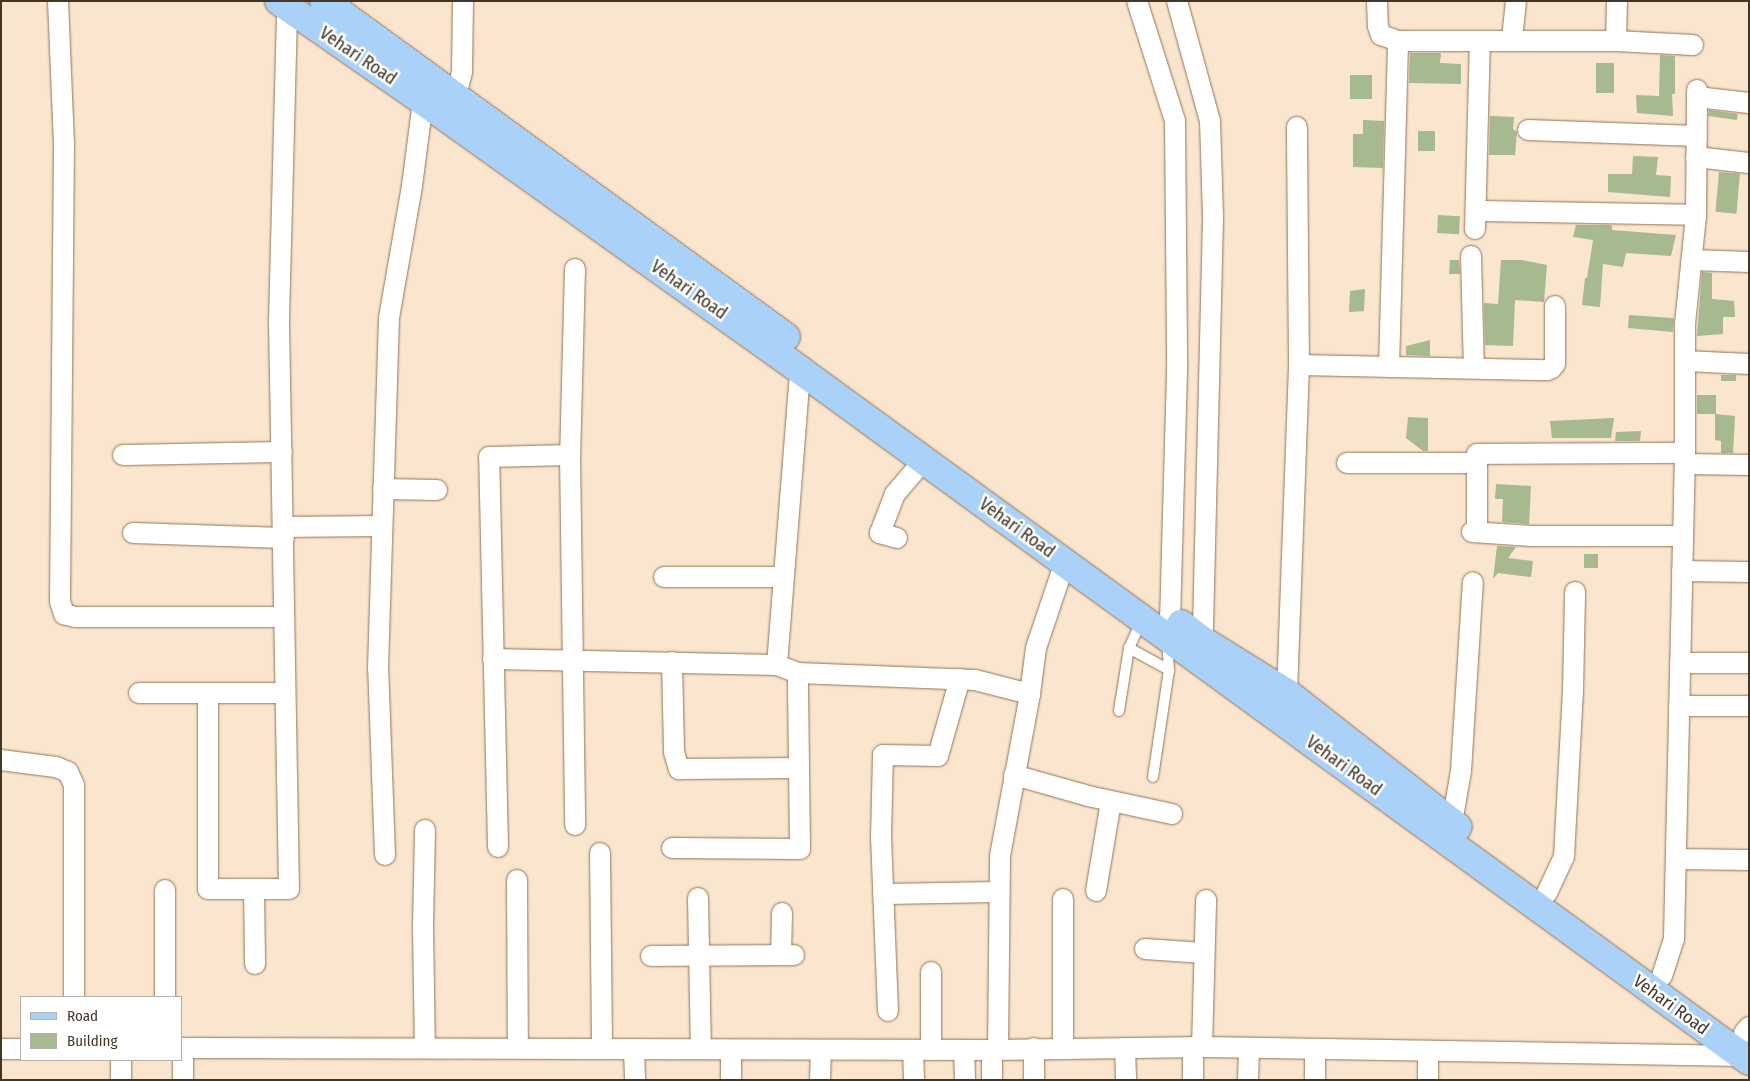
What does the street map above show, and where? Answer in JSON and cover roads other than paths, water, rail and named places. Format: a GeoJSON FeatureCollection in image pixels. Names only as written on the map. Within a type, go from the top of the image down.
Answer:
{"type":"FeatureCollection","features":[{"type":"Feature","properties":{"kind":"main road","name":"Vehari Road"},"geometry":{"type":"LineString","coordinates":[[324,1],[456,96],[1180,644],[1287,694],[1452,822],[1662,976],[1746,1043]]}},
{"type":"Feature","properties":{"kind":"main road","name":"Vehari Road"},"geometry":{"type":"LineString","coordinates":[[283,4],[424,101],[800,370],[1142,619],[1746,1043]]}},
{"type":"Feature","properties":{"kind":"street"},"geometry":{"type":"LineString","coordinates":[[58,1],[64,143],[60,601],[64,614],[75,617],[284,617]]}},
{"type":"Feature","properties":{"kind":"street"},"geometry":{"type":"LineString","coordinates":[[456,96],[462,72],[463,1]]}},
{"type":"Feature","properties":{"kind":"street"},"geometry":{"type":"LineString","coordinates":[[1137,1],[1175,121],[1178,371],[1174,485],[1180,644]]}},
{"type":"Feature","properties":{"kind":"street"},"geometry":{"type":"LineString","coordinates":[[1176,1],[1210,121],[1213,219],[1205,485],[1180,644]]}},
{"type":"Feature","properties":{"kind":"street"},"geometry":{"type":"LineString","coordinates":[[1377,1],[1378,26],[1381,35],[1398,41],[1512,39],[1693,45]]}},
{"type":"Feature","properties":{"kind":"street"},"geometry":{"type":"LineString","coordinates":[[1512,39],[1516,1]]}},
{"type":"Feature","properties":{"kind":"street"},"geometry":{"type":"LineString","coordinates":[[1616,41],[1617,1]]}},
{"type":"Feature","properties":{"kind":"street"},"geometry":{"type":"LineString","coordinates":[[208,693],[208,889],[289,888],[279,320],[283,4]]}},
{"type":"Feature","properties":{"kind":"street"},"geometry":{"type":"LineString","coordinates":[[1389,366],[1398,41]]}},
{"type":"Feature","properties":{"kind":"street"},"geometry":{"type":"LineString","coordinates":[[1480,41],[1476,220],[1696,215]]}},
{"type":"Feature","properties":{"kind":"street"},"geometry":{"type":"LineString","coordinates":[[1662,976],[1674,938],[1685,458],[1685,324],[1696,215],[1697,93],[1749,104]]}},
{"type":"Feature","properties":{"kind":"street"},"geometry":{"type":"LineString","coordinates":[[385,855],[378,668],[389,318],[412,186],[424,101]]}},
{"type":"Feature","properties":{"kind":"street"},"geometry":{"type":"LineString","coordinates":[[1287,694],[1299,365],[1297,126]]}},
{"type":"Feature","properties":{"kind":"street"},"geometry":{"type":"LineString","coordinates":[[1528,130],[1697,136]]}},
{"type":"Feature","properties":{"kind":"street"},"geometry":{"type":"LineString","coordinates":[[1696,157],[1749,163]]}},
{"type":"Feature","properties":{"kind":"street"},"geometry":{"type":"LineString","coordinates":[[1471,256],[1474,368]]}},
{"type":"Feature","properties":{"kind":"street"},"geometry":{"type":"LineString","coordinates":[[1692,260],[1749,262]]}},
{"type":"Feature","properties":{"kind":"street"},"geometry":{"type":"LineString","coordinates":[[575,269],[570,455],[575,825]]}},
{"type":"Feature","properties":{"kind":"street"},"geometry":{"type":"LineString","coordinates":[[1299,365],[1552,368],[1555,364],[1555,306]]}},
{"type":"Feature","properties":{"kind":"street"},"geometry":{"type":"LineString","coordinates":[[1685,361],[1749,364]]}},
{"type":"Feature","properties":{"kind":"street"},"geometry":{"type":"LineString","coordinates":[[777,665],[800,370]]}},
{"type":"Feature","properties":{"kind":"street"},"geometry":{"type":"LineString","coordinates":[[1175,445],[1206,444]]}},
{"type":"Feature","properties":{"kind":"street"},"geometry":{"type":"LineString","coordinates":[[122,455],[282,452]]}},
{"type":"Feature","properties":{"kind":"street"},"geometry":{"type":"LineString","coordinates":[[1682,536],[1532,536],[1474,532],[1477,454],[1685,458],[1749,465]]}},
{"type":"Feature","properties":{"kind":"street"},"geometry":{"type":"LineString","coordinates":[[498,846],[489,457],[570,455]]}},
{"type":"Feature","properties":{"kind":"street"},"geometry":{"type":"LineString","coordinates":[[897,538],[880,533],[895,494],[924,460]]}},
{"type":"Feature","properties":{"kind":"street"},"geometry":{"type":"LineString","coordinates":[[1347,463],[1477,462]]}},
{"type":"Feature","properties":{"kind":"street"},"geometry":{"type":"LineString","coordinates":[[1174,485],[1205,485]]}},
{"type":"Feature","properties":{"kind":"street"},"geometry":{"type":"LineString","coordinates":[[383,489],[437,490]]}},
{"type":"Feature","properties":{"kind":"street"},"geometry":{"type":"LineString","coordinates":[[133,533],[283,532],[382,526]]}},
{"type":"Feature","properties":{"kind":"street"},"geometry":{"type":"LineString","coordinates":[[992,1080],[995,1050],[1000,856],[1030,694],[1036,648],[1064,562]]}},
{"type":"Feature","properties":{"kind":"street"},"geometry":{"type":"LineString","coordinates":[[1682,571],[1749,572]]}},
{"type":"Feature","properties":{"kind":"street"},"geometry":{"type":"LineString","coordinates":[[664,577],[783,576]]}},
{"type":"Feature","properties":{"kind":"street"},"geometry":{"type":"LineString","coordinates":[[1452,822],[1461,771],[1473,582]]}},
{"type":"Feature","properties":{"kind":"street"},"geometry":{"type":"LineString","coordinates":[[1548,893],[1564,857],[1574,691],[1575,592]]}},
{"type":"Feature","properties":{"kind":"street"},"geometry":{"type":"LineString","coordinates":[[493,659],[574,659],[777,665],[798,673],[975,680],[1030,694]]}},
{"type":"Feature","properties":{"kind":"street"},"geometry":{"type":"LineString","coordinates":[[672,662],[674,752],[678,770],[799,768]]}},
{"type":"Feature","properties":{"kind":"street"},"geometry":{"type":"LineString","coordinates":[[1680,662],[1749,663]]}},
{"type":"Feature","properties":{"kind":"street"},"geometry":{"type":"LineString","coordinates":[[672,848],[800,850],[798,673]]}},
{"type":"Feature","properties":{"kind":"street"},"geometry":{"type":"LineString","coordinates":[[888,1011],[883,894],[883,755],[938,756],[960,679]]}},
{"type":"Feature","properties":{"kind":"street"},"geometry":{"type":"LineString","coordinates":[[139,693],[285,693]]}},
{"type":"Feature","properties":{"kind":"street"},"geometry":{"type":"LineString","coordinates":[[1679,706],[1749,706]]}},
{"type":"Feature","properties":{"kind":"street"},"geometry":{"type":"LineString","coordinates":[[1,760],[56,767],[68,772],[74,785],[74,996]]}},
{"type":"Feature","properties":{"kind":"street"},"geometry":{"type":"LineString","coordinates":[[1014,775],[1111,802],[1172,814]]}},
{"type":"Feature","properties":{"kind":"street"},"geometry":{"type":"LineString","coordinates":[[1096,891],[1111,802]]}},
{"type":"Feature","properties":{"kind":"street"},"geometry":{"type":"LineString","coordinates":[[425,830],[423,927],[425,1048]]}},
{"type":"Feature","properties":{"kind":"street"},"geometry":{"type":"LineString","coordinates":[[600,853],[602,1049]]}},
{"type":"Feature","properties":{"kind":"street"},"geometry":{"type":"LineString","coordinates":[[1676,859],[1749,860]]}},
{"type":"Feature","properties":{"kind":"street"},"geometry":{"type":"LineString","coordinates":[[517,880],[518,1048]]}},
{"type":"Feature","properties":{"kind":"street"},"geometry":{"type":"LineString","coordinates":[[254,888],[255,964]]}},
{"type":"Feature","properties":{"kind":"street"},"geometry":{"type":"LineString","coordinates":[[165,996],[166,890]]}},
{"type":"Feature","properties":{"kind":"street"},"geometry":{"type":"LineString","coordinates":[[883,894],[999,892]]}},
{"type":"Feature","properties":{"kind":"street"},"geometry":{"type":"LineString","coordinates":[[698,898],[701,1050]]}},
{"type":"Feature","properties":{"kind":"street"},"geometry":{"type":"LineString","coordinates":[[1063,899],[1063,1048]]}},
{"type":"Feature","properties":{"kind":"street"},"geometry":{"type":"LineString","coordinates":[[1193,1080],[1204,953],[1206,900]]}},
{"type":"Feature","properties":{"kind":"street"},"geometry":{"type":"LineString","coordinates":[[651,956],[787,955],[782,913]]}},
{"type":"Feature","properties":{"kind":"street"},"geometry":{"type":"LineString","coordinates":[[1145,948],[1204,953]]}},
{"type":"Feature","properties":{"kind":"street"},"geometry":{"type":"LineString","coordinates":[[914,1080],[922,1050],[931,972]]}},
{"type":"Feature","properties":{"kind":"street"},"geometry":{"type":"LineString","coordinates":[[183,1080],[182,1048],[995,1050],[1197,1047],[1428,1052],[1746,1043]]}},
{"type":"Feature","properties":{"kind":"street"},"geometry":{"type":"LineString","coordinates":[[1034,1048],[1034,1080]]}},
{"type":"Feature","properties":{"kind":"street"},"geometry":{"type":"LineString","coordinates":[[1126,1048],[1126,1080]]}},
{"type":"Feature","properties":{"kind":"street"},"geometry":{"type":"LineString","coordinates":[[1248,1080],[1249,1048]]}},
{"type":"Feature","properties":{"kind":"street"},"geometry":{"type":"LineString","coordinates":[[1,1049],[20,1049]]}},
{"type":"Feature","properties":{"kind":"street"},"geometry":{"type":"LineString","coordinates":[[634,1049],[634,1080]]}},
{"type":"Feature","properties":{"kind":"street"},"geometry":{"type":"LineString","coordinates":[[731,1050],[731,1080]]}},
{"type":"Feature","properties":{"kind":"street"},"geometry":{"type":"LineString","coordinates":[[820,1080],[821,1050]]}},
{"type":"Feature","properties":{"kind":"street"},"geometry":{"type":"LineString","coordinates":[[964,1050],[965,1080]]}},
{"type":"Feature","properties":{"kind":"street"},"geometry":{"type":"LineString","coordinates":[[1314,1080],[1315,1050]]}},
{"type":"Feature","properties":{"kind":"street"},"geometry":{"type":"LineString","coordinates":[[1428,1052],[1428,1080]]}},
{"type":"Feature","properties":{"kind":"street"},"geometry":{"type":"LineString","coordinates":[[121,1061],[121,1080]]}},
{"type":"Feature","properties":{"kind":"lane"},"geometry":{"type":"LineString","coordinates":[[1119,711],[1129,648],[1142,619]]}},
{"type":"Feature","properties":{"kind":"lane"},"geometry":{"type":"LineString","coordinates":[[1129,648],[1180,644],[1154,777]]}}]}
